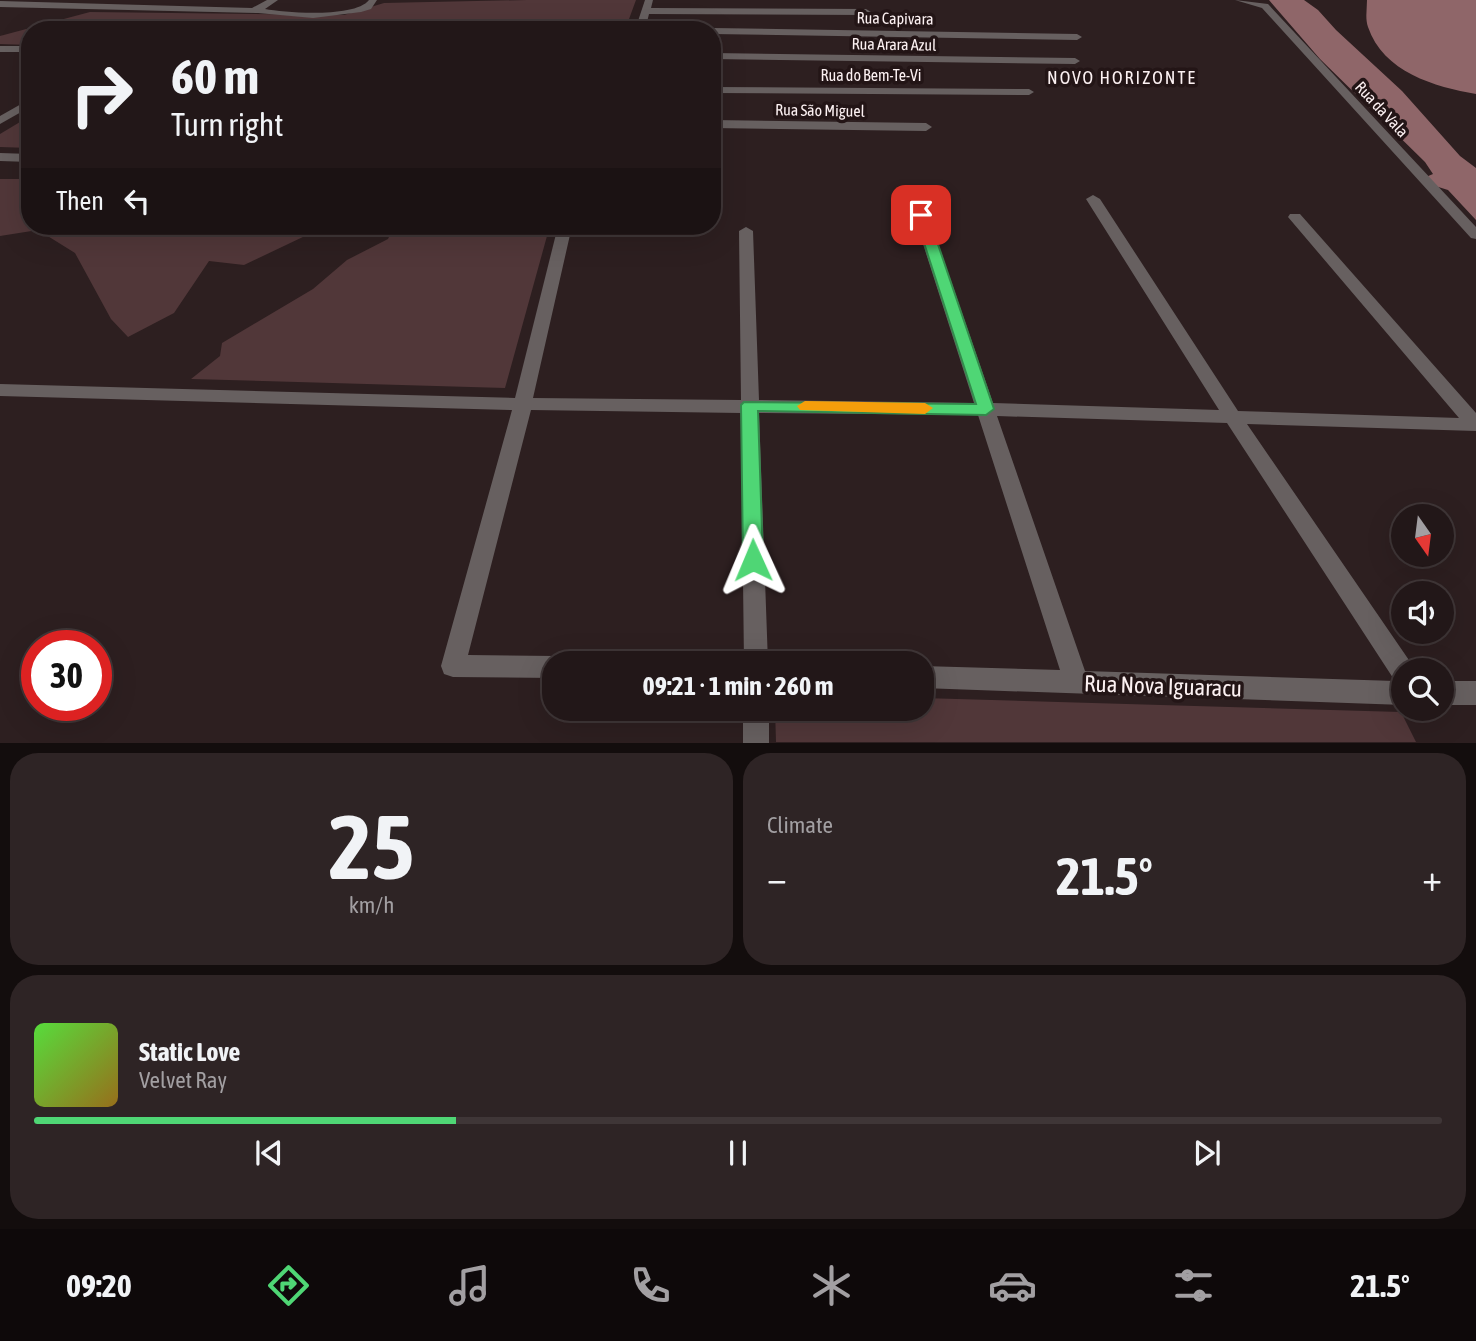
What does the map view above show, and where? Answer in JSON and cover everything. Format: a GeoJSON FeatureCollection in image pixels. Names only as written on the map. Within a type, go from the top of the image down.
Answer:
{"type":"FeatureCollection","features":[{"type":"Feature","properties":{"kind":"street"},"geometry":{"type":"LineString","coordinates":[[129,8],[139,0]]}},
{"type":"Feature","properties":{"kind":"street"},"geometry":{"type":"LineString","coordinates":[[256,10],[274,0]]}},
{"type":"Feature","properties":{"kind":"street"},"geometry":{"type":"LineString","coordinates":[[643,21],[649,0]]}},
{"type":"Feature","properties":{"kind":"street","name":"Rua da Vala"},"geometry":{"type":"LineString","coordinates":[[1239,0],[1265,6],[1476,235]]}},
{"type":"Feature","properties":{"kind":"street"},"geometry":{"type":"LineString","coordinates":[[0,4],[256,10],[282,14],[349,12],[371,3]]}},
{"type":"Feature","properties":{"kind":"street"},"geometry":{"type":"LineString","coordinates":[[646,11],[866,12]]}},
{"type":"Feature","properties":{"kind":"street","name":"Rua Capivara"},"geometry":{"type":"LineString","coordinates":[[721,31],[1077,37]]}},
{"type":"Feature","properties":{"kind":"street"},"geometry":{"type":"LineString","coordinates":[[0,49],[21,49]]}},
{"type":"Feature","properties":{"kind":"street","name":"Rua Arara Azul"},"geometry":{"type":"LineString","coordinates":[[721,56],[1075,61]]}},
{"type":"Feature","properties":{"kind":"street","name":"Rua do Bem-Te-Vi"},"geometry":{"type":"LineString","coordinates":[[721,90],[1029,92]]}},
{"type":"Feature","properties":{"kind":"street"},"geometry":{"type":"LineString","coordinates":[[0,121],[21,108]]}},
{"type":"Feature","properties":{"kind":"street","name":"Rua São Miguel"},"geometry":{"type":"LineString","coordinates":[[721,124],[926,127]]}},
{"type":"Feature","properties":{"kind":"street"},"geometry":{"type":"LineString","coordinates":[[0,157],[21,158]]}},
{"type":"Feature","properties":{"kind":"street"},"geometry":{"type":"LineString","coordinates":[[913,191],[1077,684]]}},
{"type":"Feature","properties":{"kind":"street"},"geometry":{"type":"LineString","coordinates":[[1093,199],[1232,416],[1393,658]]}},
{"type":"Feature","properties":{"kind":"street"},"geometry":{"type":"LineString","coordinates":[[1295,217],[1476,425]]}},
{"type":"Feature","properties":{"kind":"street"},"geometry":{"type":"LineString","coordinates":[[746,231],[756,651]]}},
{"type":"Feature","properties":{"kind":"street"},"geometry":{"type":"LineString","coordinates":[[542,667],[453,666],[523,404],[563,235]]}},
{"type":"Feature","properties":{"kind":"street"},"geometry":{"type":"LineString","coordinates":[[0,390],[523,404],[986,409],[1476,425]]}},
{"type":"Feature","properties":{"kind":"street","name":"Rua Nova Iguaracu"},"geometry":{"type":"LineString","coordinates":[[934,678],[1391,693]]}},
{"type":"Feature","properties":{"kind":"street"},"geometry":{"type":"LineString","coordinates":[[1454,693],[1476,693]]}},
{"type":"Feature","properties":{"kind":"street"},"geometry":{"type":"LineString","coordinates":[[756,721],[756,743]]}},
{"type":"Feature","properties":{"kind":"shaded area"},"geometry":{"type":"Polygon","coordinates":[[[636,0],[628,21],[56,21],[90,12],[344,15],[384,3],[636,0]]]}},
{"type":"Feature","properties":{"kind":"shaded area"},"geometry":{"type":"Polygon","coordinates":[[[1269,0],[1304,0],[1318,10],[1402,91],[1460,156],[1476,168],[1476,220],[1448,190],[1432,185],[1426,177],[1433,174],[1425,162],[1320,59],[1269,0]]]}},
{"type":"Feature","properties":{"kind":"shaded area"},"geometry":{"type":"Polygon","coordinates":[[[1367,0],[1476,0],[1476,94],[1428,82],[1412,75],[1385,55],[1375,43],[1368,27],[1367,0]]]}},
{"type":"Feature","properties":{"kind":"shaded area"},"geometry":{"type":"Polygon","coordinates":[[[21,30],[21,45],[0,44],[0,36],[21,30]]]}},
{"type":"Feature","properties":{"kind":"shaded area"},"geometry":{"type":"Polygon","coordinates":[[[21,121],[21,148],[0,147],[0,134],[21,121]]]}},
{"type":"Feature","properties":{"kind":"shaded area"},"geometry":{"type":"Polygon","coordinates":[[[0,179],[21,179],[21,233],[0,236],[0,179]]]}},
{"type":"Feature","properties":{"kind":"shaded area"},"geometry":{"type":"Polygon","coordinates":[[[46,235],[307,235],[244,265],[209,261],[174,313],[128,337],[111,319],[75,253],[46,235]]]}},
{"type":"Feature","properties":{"kind":"shaded area"},"geometry":{"type":"Polygon","coordinates":[[[390,235],[547,236],[505,388],[191,379],[220,356],[222,343],[313,289],[347,260],[388,239],[390,235]]]}},
{"type":"Feature","properties":{"kind":"shaded area"},"geometry":{"type":"Polygon","coordinates":[[[934,698],[1391,712],[1391,721],[1406,721],[1416,742],[776,742],[775,721],[934,721],[934,698]]]}},
{"type":"Feature","properties":{"kind":"slow traffic"},"geometry":{"type":"LineString","coordinates":[[805,406],[925,408]]}},
{"type":"Feature","properties":{"kind":"district","name":"NOVO HORIZONTE"},"geometry":{"type":"Point","coordinates":[1122,77]}},
{"type":"Feature","properties":{"kind":"route"},"geometry":{"type":"LineString","coordinates":[[753,560],[750,405],[986,409],[921,215]]}}]}
